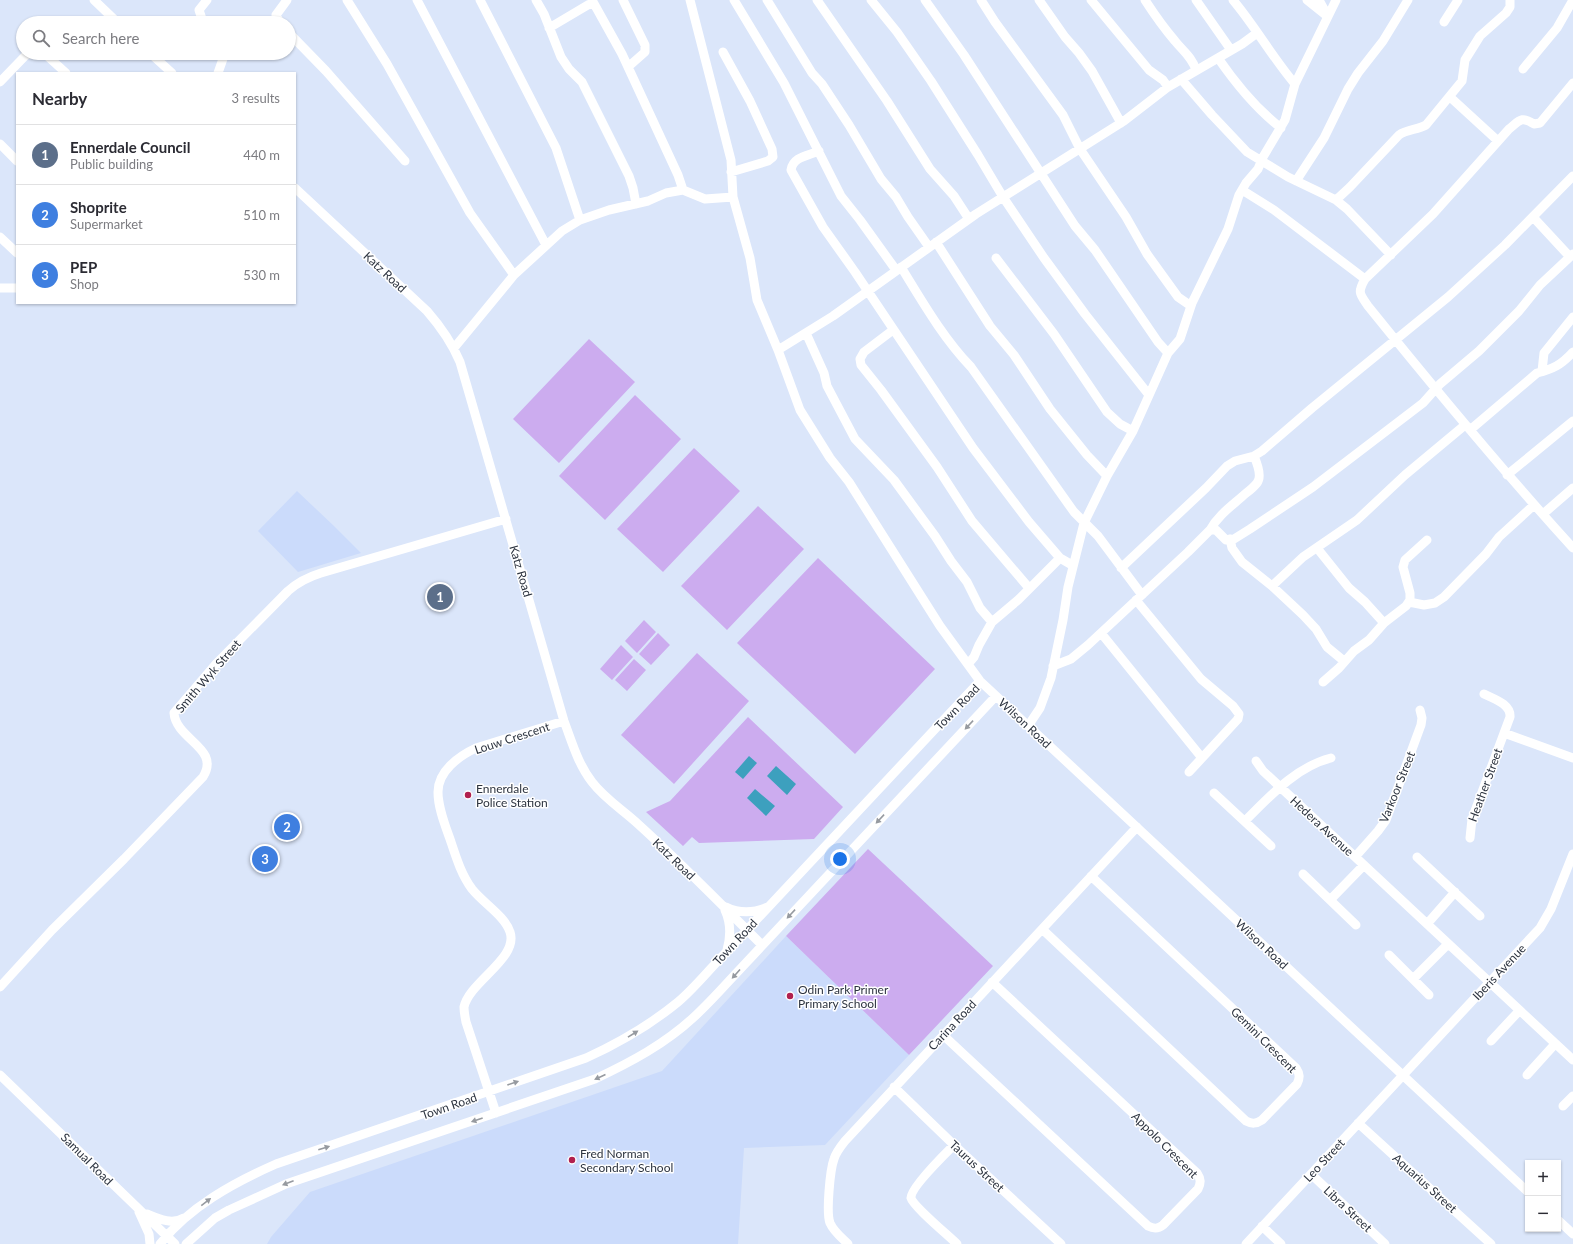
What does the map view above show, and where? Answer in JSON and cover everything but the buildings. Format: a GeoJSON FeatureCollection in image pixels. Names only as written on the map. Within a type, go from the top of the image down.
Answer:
{"type":"FeatureCollection","features":[{"type":"Feature","properties":{"kind":"street"},"geometry":{"type":"LineString","coordinates":[[94,0],[111,16]]}},
{"type":"Feature","properties":{"kind":"street"},"geometry":{"type":"LineString","coordinates":[[201,16],[199,10],[207,0]]}},
{"type":"Feature","properties":{"kind":"street"},"geometry":{"type":"LineString","coordinates":[[276,16],[287,0]]}},
{"type":"Feature","properties":{"kind":"street"},"geometry":{"type":"LineString","coordinates":[[347,0],[387,64],[470,213],[514,275]]}},
{"type":"Feature","properties":{"kind":"street"},"geometry":{"type":"LineString","coordinates":[[416,0],[546,245]]}},
{"type":"Feature","properties":{"kind":"street"},"geometry":{"type":"LineString","coordinates":[[480,0],[556,148],[580,220]]}},
{"type":"Feature","properties":{"kind":"street"},"geometry":{"type":"LineString","coordinates":[[536,0],[544,14],[561,57],[569,69],[582,82],[630,176],[634,188],[636,204]]}},
{"type":"Feature","properties":{"kind":"street"},"geometry":{"type":"LineString","coordinates":[[623,0],[645,45],[645,52],[628,67]]}},
{"type":"Feature","properties":{"kind":"street"},"geometry":{"type":"LineString","coordinates":[[690,0],[731,160],[733,197],[750,258],[757,300],[778,350],[800,410],[806,422],[830,458],[849,482],[940,626],[980,681]]}},
{"type":"Feature","properties":{"kind":"street"},"geometry":{"type":"LineString","coordinates":[[734,0],[784,83],[841,196],[898,269],[957,353],[971,367],[1074,512],[1098,536],[1121,568],[1139,598],[1201,679],[1233,706],[1239,714],[1238,719],[1189,772]]}},
{"type":"Feature","properties":{"kind":"street"},"geometry":{"type":"LineString","coordinates":[[767,0],[812,73],[822,84],[849,125],[881,179],[896,197],[908,217],[932,245],[990,326],[1014,355],[1050,409],[1087,455],[1107,476]]}},
{"type":"Feature","properties":{"kind":"street"},"geometry":{"type":"LineString","coordinates":[[817,0],[887,101],[930,169],[954,196],[969,219]]}},
{"type":"Feature","properties":{"kind":"street"},"geometry":{"type":"LineString","coordinates":[[871,0],[897,32],[931,82],[978,155],[1003,198],[1044,258],[1085,314],[1149,395]]}},
{"type":"Feature","properties":{"kind":"street"},"geometry":{"type":"LineString","coordinates":[[924,0],[964,55],[1075,226],[1095,250],[1158,342],[1168,353]]}},
{"type":"Feature","properties":{"kind":"street"},"geometry":{"type":"LineString","coordinates":[[981,0],[999,29],[1063,115],[1080,149],[1126,217],[1147,254],[1178,297],[1191,306]]}},
{"type":"Feature","properties":{"kind":"street"},"geometry":{"type":"LineString","coordinates":[[1039,0],[1065,37],[1092,71],[1121,123]]}},
{"type":"Feature","properties":{"kind":"street"},"geometry":{"type":"LineString","coordinates":[[1091,0],[1149,70],[1163,80],[1168,87]]}},
{"type":"Feature","properties":{"kind":"street"},"geometry":{"type":"LineString","coordinates":[[1145,0],[1176,42],[1190,57],[1196,70]]}},
{"type":"Feature","properties":{"kind":"street"},"geometry":{"type":"LineString","coordinates":[[1196,0],[1231,50]]}},
{"type":"Feature","properties":{"kind":"street"},"geometry":{"type":"LineString","coordinates":[[1233,0],[1249,18],[1257,33],[1294,84]]}},
{"type":"Feature","properties":{"kind":"street"},"geometry":{"type":"LineString","coordinates":[[1306,0],[1328,16]]}},
{"type":"Feature","properties":{"kind":"street"},"geometry":{"type":"LineString","coordinates":[[1319,0],[1328,16]]}},
{"type":"Feature","properties":{"kind":"street"},"geometry":{"type":"LineString","coordinates":[[1028,726],[1040,708],[1053,666],[1072,565],[1084,523],[1107,476],[1133,431],[1168,353],[1180,339],[1191,306],[1228,229],[1239,195],[1258,169],[1261,161],[1285,120],[1294,84],[1336,0]]}},
{"type":"Feature","properties":{"kind":"street"},"geometry":{"type":"LineString","coordinates":[[1296,181],[1324,138],[1351,83],[1383,41],[1408,0]]}},
{"type":"Feature","properties":{"kind":"street"},"geometry":{"type":"LineString","coordinates":[[1444,22],[1458,0]]}},
{"type":"Feature","properties":{"kind":"street"},"geometry":{"type":"LineString","coordinates":[[1336,200],[1399,135],[1405,130],[1420,128],[1426,125],[1450,97],[1462,80],[1465,60],[1480,36],[1506,13],[1510,7],[1510,0]]}},
{"type":"Feature","properties":{"kind":"street"},"geometry":{"type":"LineString","coordinates":[[1523,69],[1558,28],[1573,0]]}},
{"type":"Feature","properties":{"kind":"street"},"geometry":{"type":"LineString","coordinates":[[549,28],[592,1],[628,67],[678,175],[683,190]]}},
{"type":"Feature","properties":{"kind":"street"},"geometry":{"type":"LineString","coordinates":[[778,350],[833,316],[969,219],[1041,175],[1121,123],[1168,87],[1257,33]]}},
{"type":"Feature","properties":{"kind":"street"},"geometry":{"type":"LineString","coordinates":[[296,40],[326,71],[405,161]]}},
{"type":"Feature","properties":{"kind":"street"},"geometry":{"type":"LineString","coordinates":[[723,52],[750,101],[772,149],[773,157],[768,161],[731,172]]}},
{"type":"Feature","properties":{"kind":"street"},"geometry":{"type":"LineString","coordinates":[[1218,58],[1249,99],[1281,128]]}},
{"type":"Feature","properties":{"kind":"street"},"geometry":{"type":"LineString","coordinates":[[0,82],[22,60]]}},
{"type":"Feature","properties":{"kind":"street"},"geometry":{"type":"LineString","coordinates":[[52,60],[65,72]]}},
{"type":"Feature","properties":{"kind":"street"},"geometry":{"type":"LineString","coordinates":[[158,60],[171,72]]}},
{"type":"Feature","properties":{"kind":"street"},"geometry":{"type":"LineString","coordinates":[[218,72],[223,60]]}},
{"type":"Feature","properties":{"kind":"street"},"geometry":{"type":"LineString","coordinates":[[1181,79],[1246,152],[1296,181],[1336,200],[1347,208],[1391,255]]}},
{"type":"Feature","properties":{"kind":"street"},"geometry":{"type":"LineString","coordinates":[[1573,83],[1540,123],[1534,124],[1526,119],[1521,119],[1509,129],[1433,214],[1365,278],[1360,288],[1361,294],[1435,390],[1449,404],[1508,475],[1573,548]]}},
{"type":"Feature","properties":{"kind":"street"},"geometry":{"type":"LineString","coordinates":[[1450,97],[1498,141]]}},
{"type":"Feature","properties":{"kind":"street"},"geometry":{"type":"LineString","coordinates":[[0,145],[16,160]]}},
{"type":"Feature","properties":{"kind":"street"},"geometry":{"type":"LineString","coordinates":[[819,151],[795,161],[792,164],[791,170],[823,227],[855,272],[973,448],[1029,522],[1060,558],[1072,565]]}},
{"type":"Feature","properties":{"kind":"street"},"geometry":{"type":"LineString","coordinates":[[1121,568],[1206,488],[1227,466],[1235,461],[1254,456],[1262,451],[1312,408],[1448,297],[1533,217],[1573,176]]}},
{"type":"Feature","properties":{"kind":"street","name":"Katz Road"},"geometry":{"type":"LineString","coordinates":[[296,189],[427,311],[437,322],[454,348],[460,362],[564,721],[583,770],[598,790],[638,824],[762,945]]}},
{"type":"Feature","properties":{"kind":"street"},"geometry":{"type":"LineString","coordinates":[[454,348],[514,275],[562,231],[580,220],[609,210],[648,202],[666,193],[683,190],[705,198],[733,197]]}},
{"type":"Feature","properties":{"kind":"street"},"geometry":{"type":"LineString","coordinates":[[1242,190],[1274,210],[1365,278]]}},
{"type":"Feature","properties":{"kind":"street"},"geometry":{"type":"LineString","coordinates":[[1210,530],[1216,530],[1226,540],[1234,539],[1250,530],[1313,487],[1423,403],[1440,384],[1480,351],[1519,312],[1540,285],[1571,255],[1533,217]]}},
{"type":"Feature","properties":{"kind":"street"},"geometry":{"type":"LineString","coordinates":[[0,237],[16,252]]}},
{"type":"Feature","properties":{"kind":"street"},"geometry":{"type":"LineString","coordinates":[[996,258],[1054,334],[1107,412],[1120,424],[1133,431]]}},
{"type":"Feature","properties":{"kind":"street"},"geometry":{"type":"LineString","coordinates":[[0,288],[16,288]]}},
{"type":"Feature","properties":{"kind":"street"},"geometry":{"type":"LineString","coordinates":[[1542,371],[1544,352],[1573,317]]}},
{"type":"Feature","properties":{"kind":"street"},"geometry":{"type":"LineString","coordinates":[[893,330],[864,352],[860,358],[861,365],[882,390],[972,521],[1029,588]]}},
{"type":"Feature","properties":{"kind":"street"},"geometry":{"type":"LineString","coordinates":[[806,333],[824,373],[827,386],[855,439],[894,480],[967,582],[980,608],[992,622]]}},
{"type":"Feature","properties":{"kind":"street"},"geometry":{"type":"LineString","coordinates":[[1272,586],[1302,557],[1357,520],[1405,475],[1468,428],[1537,373],[1562,364],[1573,352]]}},
{"type":"Feature","properties":{"kind":"street"},"geometry":{"type":"LineString","coordinates":[[1508,475],[1573,421]]}},
{"type":"Feature","properties":{"kind":"street"},"geometry":{"type":"LineString","coordinates":[[1053,666],[1072,659],[1139,598],[1210,530],[1214,523],[1228,509],[1258,483],[1259,476],[1254,456]]}},
{"type":"Feature","properties":{"kind":"street"},"geometry":{"type":"LineString","coordinates":[[1543,514],[1573,488]]}},
{"type":"Feature","properties":{"kind":"street"},"geometry":{"type":"LineString","coordinates":[[1409,602],[1424,605],[1435,603],[1444,597],[1486,554],[1499,537],[1534,505]]}},
{"type":"Feature","properties":{"kind":"street","name":"Smith Wyk Street"},"geometry":{"type":"LineString","coordinates":[[0,987],[52,930],[124,859],[203,776],[207,769],[206,757],[178,726],[174,713],[216,664],[288,591],[309,577],[321,573],[506,519]]}},
{"type":"Feature","properties":{"kind":"street"},"geometry":{"type":"LineString","coordinates":[[1230,539],[1232,548],[1242,562],[1272,586],[1307,620],[1316,630],[1327,647],[1344,661]]}},
{"type":"Feature","properties":{"kind":"street"},"geometry":{"type":"LineString","coordinates":[[1322,682],[1339,668],[1354,651],[1369,640],[1384,623],[1409,602],[1410,592],[1403,567],[1405,560],[1427,540]]}},
{"type":"Feature","properties":{"kind":"street"},"geometry":{"type":"LineString","coordinates":[[1317,548],[1349,588],[1365,602],[1384,623]]}},
{"type":"Feature","properties":{"kind":"street"},"geometry":{"type":"LineString","coordinates":[[968,664],[974,657],[992,622],[1018,600],[1060,558]]}},
{"type":"Feature","properties":{"kind":"street"},"geometry":{"type":"LineString","coordinates":[[1101,633],[1202,758]]}},
{"type":"Feature","properties":{"kind":"street","name":"Town Road"},"geometry":{"type":"LineString","coordinates":[[160,1244],[166,1236],[187,1217],[218,1193],[247,1177],[276,1164],[586,1058],[618,1043],[650,1023],[679,1001],[980,681],[996,696],[694,1017],[665,1040],[631,1062],[595,1079],[286,1184],[220,1215],[186,1244]]}},
{"type":"Feature","properties":{"kind":"street","name":"Heather Street"},"geometry":{"type":"LineString","coordinates":[[1470,838],[1472,819],[1510,717],[1509,709],[1498,701],[1484,694]]}},
{"type":"Feature","properties":{"kind":"street","name":"Wilson Road"},"geometry":{"type":"LineString","coordinates":[[996,696],[1525,1189]]}},
{"type":"Feature","properties":{"kind":"street","name":"Varkoor Street"},"geometry":{"type":"LineString","coordinates":[[1355,857],[1386,820],[1421,724],[1422,718],[1420,710]]}},
{"type":"Feature","properties":{"kind":"street","name":"Louw Crescent"},"geometry":{"type":"LineString","coordinates":[[496,1113],[466,1022],[464,1007],[470,994],[509,948],[511,934],[506,924],[473,891],[461,873],[444,821],[438,791],[445,771],[459,757],[467,752],[564,721]]}},
{"type":"Feature","properties":{"kind":"street","name":"Heather Street"},"geometry":{"type":"LineString","coordinates":[[1504,733],[1573,758]]}},
{"type":"Feature","properties":{"kind":"street"},"geometry":{"type":"LineString","coordinates":[[1280,787],[1312,765],[1331,758]]}},
{"type":"Feature","properties":{"kind":"street","name":"Hedera Avenue"},"geometry":{"type":"LineString","coordinates":[[1256,761],[1263,771],[1573,1060]]}},
{"type":"Feature","properties":{"kind":"street","name":"Hedera Avenue"},"geometry":{"type":"LineString","coordinates":[[1245,821],[1280,787]]}},
{"type":"Feature","properties":{"kind":"street"},"geometry":{"type":"LineString","coordinates":[[1214,793],[1271,846]]}},
{"type":"Feature","properties":{"kind":"street","name":"Carina Road"},"geometry":{"type":"LineString","coordinates":[[848,1244],[835,1231],[830,1222],[829,1214],[831,1170],[834,1159],[845,1140],[1137,827]]}},
{"type":"Feature","properties":{"kind":"street","name":"Iberis Avenue"},"geometry":{"type":"LineString","coordinates":[[1403,1075],[1540,928],[1551,909],[1573,854]]}},
{"type":"Feature","properties":{"kind":"street"},"geometry":{"type":"LineString","coordinates":[[1417,856],[1480,916]]}},
{"type":"Feature","properties":{"kind":"street","name":"Hedera Avenue"},"geometry":{"type":"LineString","coordinates":[[1330,900],[1364,865]]}},
{"type":"Feature","properties":{"kind":"street"},"geometry":{"type":"LineString","coordinates":[[1303,874],[1356,925]]}},
{"type":"Feature","properties":{"kind":"street","name":"Gemini Crescent"},"geometry":{"type":"LineString","coordinates":[[1042,929],[1246,1121],[1257,1123],[1262,1120],[1296,1084],[1299,1079],[1299,1073],[1296,1068],[1091,876]]}},
{"type":"Feature","properties":{"kind":"street"},"geometry":{"type":"LineString","coordinates":[[1564,879],[1573,883]]}},
{"type":"Feature","properties":{"kind":"street"},"geometry":{"type":"LineString","coordinates":[[1427,924],[1455,892]]}},
{"type":"Feature","properties":{"kind":"street"},"geometry":{"type":"LineString","coordinates":[[723,906],[734,911],[746,912],[762,910],[769,906]]}},
{"type":"Feature","properties":{"kind":"street"},"geometry":{"type":"LineString","coordinates":[[723,906],[728,918],[730,932],[726,951]]}},
{"type":"Feature","properties":{"kind":"street"},"geometry":{"type":"LineString","coordinates":[[1413,979],[1448,944]]}},
{"type":"Feature","properties":{"kind":"street"},"geometry":{"type":"LineString","coordinates":[[1389,955],[1429,995]]}},
{"type":"Feature","properties":{"kind":"street","name":"Appolo Crescent"},"geometry":{"type":"LineString","coordinates":[[943,1035],[1148,1226],[1153,1229],[1163,1226],[1198,1189],[1200,1178],[1197,1173],[992,982]]}},
{"type":"Feature","properties":{"kind":"street"},"geometry":{"type":"LineString","coordinates":[[1491,1041],[1519,1011]]}},
{"type":"Feature","properties":{"kind":"street"},"geometry":{"type":"LineString","coordinates":[[1527,1075],[1555,1044]]}},
{"type":"Feature","properties":{"kind":"street","name":"Samual Road"},"geometry":{"type":"LineString","coordinates":[[0,1075],[175,1244]]}},
{"type":"Feature","properties":{"kind":"street","name":"Leo Street"},"geometry":{"type":"LineString","coordinates":[[1246,1244],[1403,1075]]}},
{"type":"Feature","properties":{"kind":"street","name":"Taurus Street"},"geometry":{"type":"LineString","coordinates":[[894,1087],[1061,1244]]}},
{"type":"Feature","properties":{"kind":"street"},"geometry":{"type":"LineString","coordinates":[[1563,1106],[1573,1096]]}},
{"type":"Feature","properties":{"kind":"street","name":"Aquarius Street"},"geometry":{"type":"LineString","coordinates":[[1358,1123],[1491,1244]]}},
{"type":"Feature","properties":{"kind":"street"},"geometry":{"type":"LineString","coordinates":[[954,1145],[915,1187],[911,1196],[917,1207],[957,1244]]}},
{"type":"Feature","properties":{"kind":"street","name":"Libra Street"},"geometry":{"type":"LineString","coordinates":[[1311,1174],[1385,1244]]}},
{"type":"Feature","properties":{"kind":"street"},"geometry":{"type":"LineString","coordinates":[[139,1209],[167,1221],[180,1221],[187,1217]]}},
{"type":"Feature","properties":{"kind":"street"},"geometry":{"type":"LineString","coordinates":[[139,1209],[149,1234],[150,1244]]}},
{"type":"Feature","properties":{"kind":"street"},"geometry":{"type":"LineString","coordinates":[[1561,1223],[1573,1234]]}},
{"type":"Feature","properties":{"kind":"street"},"geometry":{"type":"LineString","coordinates":[[1262,1226],[1281,1244]]}},
{"type":"Feature","properties":{"kind":"shaded area"},"geometry":{"type":"Polygon","coordinates":[[[589,339],[635,382],[559,463],[513,419],[589,339]]]}},
{"type":"Feature","properties":{"kind":"shaded area"},"geometry":{"type":"Polygon","coordinates":[[[635,395],[681,439],[605,520],[559,476],[635,395]]]}},
{"type":"Feature","properties":{"kind":"shaded area"},"geometry":{"type":"Polygon","coordinates":[[[694,448],[740,491],[663,572],[617,529],[694,448]]]}},
{"type":"Feature","properties":{"kind":"shaded area"},"geometry":{"type":"Polygon","coordinates":[[[297,491],[361,553],[298,572],[258,531],[297,491]]]}},
{"type":"Feature","properties":{"kind":"shaded area"},"geometry":{"type":"Polygon","coordinates":[[[758,506],[804,549],[727,630],[681,586],[758,506]]]}},
{"type":"Feature","properties":{"kind":"shaded area"},"geometry":{"type":"Polygon","coordinates":[[[818,558],[935,669],[855,754],[737,643],[818,558]]]}},
{"type":"Feature","properties":{"kind":"shaded area"},"geometry":{"type":"Polygon","coordinates":[[[644,620],[656,632],[637,653],[625,641],[644,620]]]}},
{"type":"Feature","properties":{"kind":"shaded area"},"geometry":{"type":"Polygon","coordinates":[[[658,633],[670,645],[651,665],[639,654],[658,633]]]}},
{"type":"Feature","properties":{"kind":"shaded area"},"geometry":{"type":"Polygon","coordinates":[[[621,645],[633,657],[612,680],[600,669],[621,645]]]}},
{"type":"Feature","properties":{"kind":"shaded area"},"geometry":{"type":"Polygon","coordinates":[[[697,653],[749,701],[674,784],[621,735],[697,653]]]}},
{"type":"Feature","properties":{"kind":"shaded area"},"geometry":{"type":"Polygon","coordinates":[[[634,659],[646,670],[627,691],[615,680],[634,659]]]}},
{"type":"Feature","properties":{"kind":"shaded area"},"geometry":{"type":"Polygon","coordinates":[[[748,717],[843,807],[814,839],[699,843],[692,837],[683,846],[646,812],[670,801],[748,717]]]}},
{"type":"Feature","properties":{"kind":"shaded area"},"geometry":{"type":"Polygon","coordinates":[[[868,849],[993,966],[909,1055],[786,936],[868,849]]]}},
{"type":"Feature","properties":{"kind":"shaded area","name":"Fred Norman Secondary School"},"geometry":{"type":"Polygon","coordinates":[[[786,936],[909,1055],[825,1145],[744,1148],[738,1244],[267,1244],[271,1237],[310,1192],[662,1071],[786,936]]]}},
{"type":"Feature","properties":{"kind":"water"},"geometry":{"type":"Polygon","coordinates":[[[749,756],[757,763],[743,779],[735,772],[749,756]]]}},
{"type":"Feature","properties":{"kind":"water"},"geometry":{"type":"Polygon","coordinates":[[[776,766],[796,784],[787,795],[767,776],[776,766]]]}},
{"type":"Feature","properties":{"kind":"water"},"geometry":{"type":"Polygon","coordinates":[[[755,789],[775,806],[766,816],[747,798],[755,789]]]}},
{"type":"Feature","properties":{"kind":"place","name":"Ennerdale Council"},"geometry":{"type":"Point","coordinates":[440,597]}},
{"type":"Feature","properties":{"kind":"place","name":"Ennerdale Police Station"},"geometry":{"type":"Point","coordinates":[468,795]}},
{"type":"Feature","properties":{"kind":"place","name":"Shoprite"},"geometry":{"type":"Point","coordinates":[287,827]}},
{"type":"Feature","properties":{"kind":"place","name":"PEP"},"geometry":{"type":"Point","coordinates":[265,859]}},
{"type":"Feature","properties":{"kind":"place","name":"Odin Park Primer Primary School"},"geometry":{"type":"Point","coordinates":[790,996]}},
{"type":"Feature","properties":{"kind":"place","name":"Fred Norman Secondary School"},"geometry":{"type":"Point","coordinates":[572,1160]}}]}
